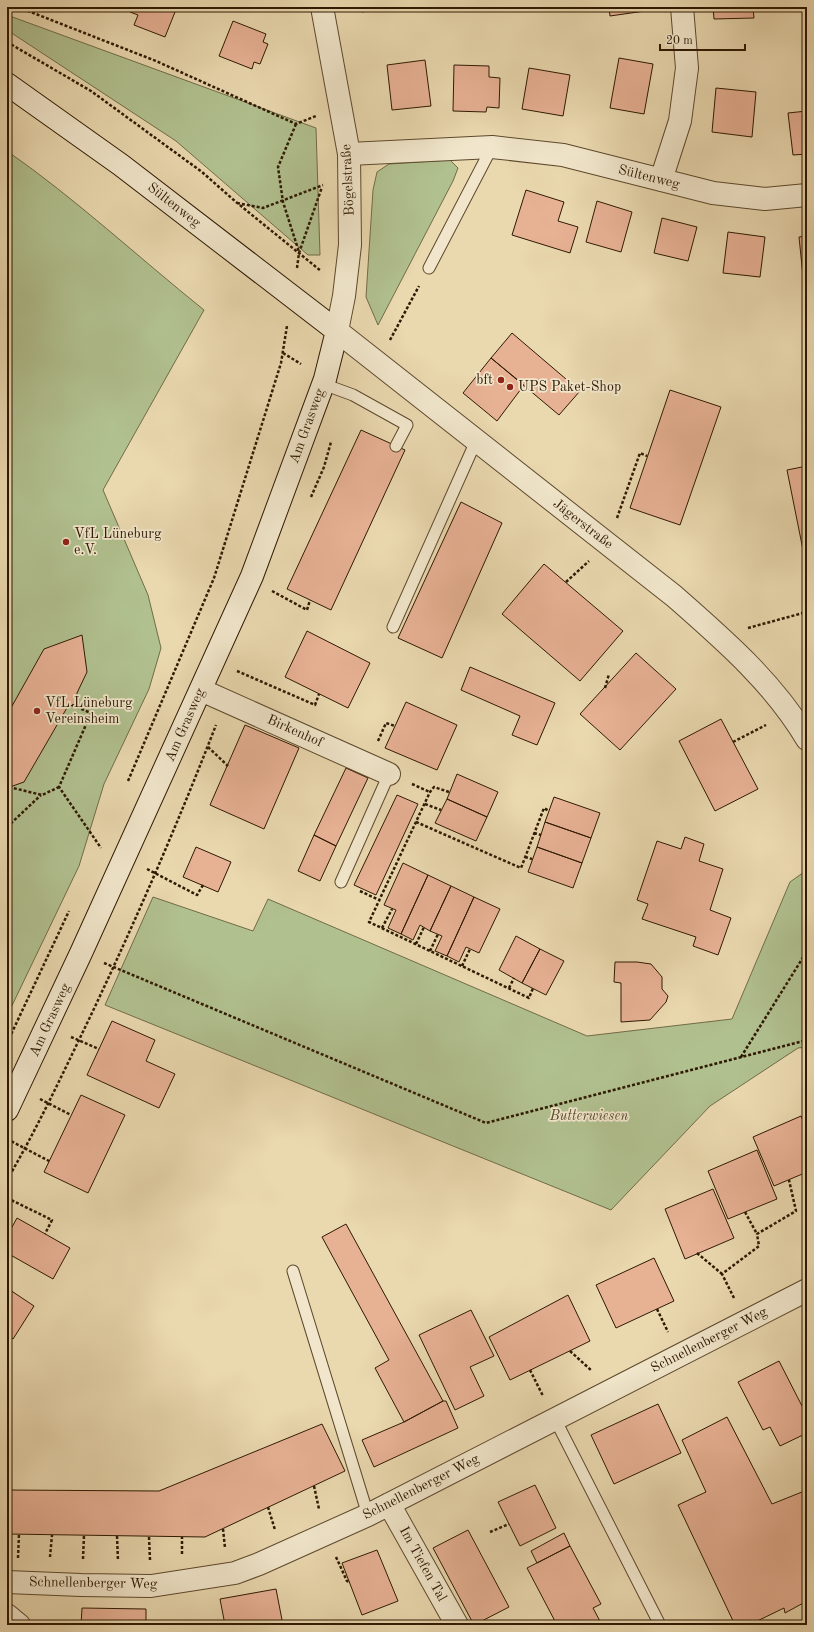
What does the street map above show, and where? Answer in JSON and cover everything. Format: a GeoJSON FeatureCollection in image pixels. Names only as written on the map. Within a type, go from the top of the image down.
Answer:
{"type":"FeatureCollection","features":[{"type":"Feature","properties":{"kind":"street","name":"Bögelstraße"},"geometry":{"type":"LineString","coordinates":[[322,7],[342,115],[349,163],[350,245],[344,296],[337,330]]}},
{"type":"Feature","properties":{"kind":"street"},"geometry":{"type":"LineString","coordinates":[[661,180],[680,121],[687,68],[682,7]]}},
{"type":"Feature","properties":{"kind":"street","name":"Sültenweg"},"geometry":{"type":"LineString","coordinates":[[7,84],[121,165],[337,330]]}},
{"type":"Feature","properties":{"kind":"street","name":"Sültenweg"},"geometry":{"type":"LineString","coordinates":[[349,163],[492,147],[563,155],[713,193],[765,199],[807,195]]}},
{"type":"Feature","properties":{"kind":"street","name":"Jägerstraße"},"geometry":{"type":"LineString","coordinates":[[337,330],[674,596],[718,635],[772,689],[792,713],[807,739]]}},
{"type":"Feature","properties":{"kind":"street","name":"Am Grasweg"},"geometry":{"type":"LineString","coordinates":[[7,1110],[19,1089],[125,858],[252,576],[323,384],[337,330]]}},
{"type":"Feature","properties":{"kind":"street","name":"Birkenhof"},"geometry":{"type":"LineString","coordinates":[[201,690],[389,774]]}},
{"type":"Feature","properties":{"kind":"street","name":"Schnellenberger Weg"},"geometry":{"type":"LineString","coordinates":[[7,1582],[151,1586],[235,1573],[282,1554],[389,1504],[807,1290]]}},
{"type":"Feature","properties":{"kind":"street","name":"Im Tiefen Tal"},"geometry":{"type":"LineString","coordinates":[[389,1504],[457,1625]]}},
{"type":"Feature","properties":{"kind":"street"},"geometry":{"type":"LineString","coordinates":[[7,1616],[19,1625]]}},
{"type":"Feature","properties":{"kind":"lane"},"geometry":{"type":"LineString","coordinates":[[429,268],[492,147]]}},
{"type":"Feature","properties":{"kind":"lane"},"geometry":{"type":"LineString","coordinates":[[323,384],[353,395],[407,425],[396,446]]}},
{"type":"Feature","properties":{"kind":"lane"},"geometry":{"type":"LineString","coordinates":[[393,627],[476,441]]}},
{"type":"Feature","properties":{"kind":"lane"},"geometry":{"type":"LineString","coordinates":[[341,882],[389,774]]}},
{"type":"Feature","properties":{"kind":"lane"},"geometry":{"type":"LineString","coordinates":[[293,1271],[368,1514]]}},
{"type":"Feature","properties":{"kind":"lane"},"geometry":{"type":"LineString","coordinates":[[555,1419],[660,1625]]}},
{"type":"Feature","properties":{"kind":"path"},"geometry":{"type":"LineString","coordinates":[[18,7],[156,61],[296,124]]}},
{"type":"Feature","properties":{"kind":"path"},"geometry":{"type":"LineString","coordinates":[[7,42],[91,91],[202,172],[236,202],[322,272]]}},
{"type":"Feature","properties":{"kind":"path"},"geometry":{"type":"LineString","coordinates":[[299,252],[283,202],[278,167],[296,124],[319,114],[342,115]]}},
{"type":"Feature","properties":{"kind":"path"},"geometry":{"type":"LineString","coordinates":[[236,202],[263,208],[283,202],[323,185],[349,163]]}},
{"type":"Feature","properties":{"kind":"path","name":"Am Grasweg"},"geometry":{"type":"LineString","coordinates":[[128,782],[214,578],[281,363],[299,252],[323,185]]}},
{"type":"Feature","properties":{"kind":"path"},"geometry":{"type":"LineString","coordinates":[[376,362],[385,350],[429,268]]}},
{"type":"Feature","properties":{"kind":"path"},"geometry":{"type":"LineString","coordinates":[[619,512],[640,454],[647,456]]}},
{"type":"Feature","properties":{"kind":"path"},"geometry":{"type":"LineString","coordinates":[[252,576],[270,590],[307,610],[310,600]]}},
{"type":"Feature","properties":{"kind":"path"},"geometry":{"type":"LineString","coordinates":[[718,635],[803,613],[807,629]]}},
{"type":"Feature","properties":{"kind":"path"},"geometry":{"type":"LineString","coordinates":[[214,661],[315,705],[319,694]]}},
{"type":"Feature","properties":{"kind":"path"},"geometry":{"type":"LineString","coordinates":[[605,688],[609,674]]}},
{"type":"Feature","properties":{"kind":"path"},"geometry":{"type":"LineString","coordinates":[[7,827],[42,795],[59,787],[92,713],[72,705]]}},
{"type":"Feature","properties":{"kind":"path"},"geometry":{"type":"LineString","coordinates":[[733,742],[792,713]]}},
{"type":"Feature","properties":{"kind":"path"},"geometry":{"type":"LineString","coordinates":[[180,736],[208,747],[228,766]]}},
{"type":"Feature","properties":{"kind":"path"},"geometry":{"type":"LineString","coordinates":[[9,787],[42,795]]}},
{"type":"Feature","properties":{"kind":"path"},"geometry":{"type":"LineString","coordinates":[[59,787],[100,847]]}},
{"type":"Feature","properties":{"kind":"path"},"geometry":{"type":"LineString","coordinates":[[449,792],[434,787],[369,922],[529,998],[533,988]]}},
{"type":"Feature","properties":{"kind":"path"},"geometry":{"type":"LineString","coordinates":[[425,804],[441,810]]}},
{"type":"Feature","properties":{"kind":"path"},"geometry":{"type":"LineString","coordinates":[[416,822],[521,868],[544,808],[549,812]]}},
{"type":"Feature","properties":{"kind":"path"},"geometry":{"type":"LineString","coordinates":[[534,833],[541,835]]}},
{"type":"Feature","properties":{"kind":"path"},"geometry":{"type":"LineString","coordinates":[[96,854],[103,840]]}},
{"type":"Feature","properties":{"kind":"path"},"geometry":{"type":"LineString","coordinates":[[525,857],[532,859]]}},
{"type":"Feature","properties":{"kind":"path"},"geometry":{"type":"LineString","coordinates":[[125,858],[197,895],[203,885]]}},
{"type":"Feature","properties":{"kind":"path","name":"Am Grasweg"},"geometry":{"type":"LineString","coordinates":[[7,1043],[72,904]]}},
{"type":"Feature","properties":{"kind":"path"},"geometry":{"type":"LineString","coordinates":[[382,928],[392,909]]}},
{"type":"Feature","properties":{"kind":"path"},"geometry":{"type":"LineString","coordinates":[[416,944],[424,928]]}},
{"type":"Feature","properties":{"kind":"path"},"geometry":{"type":"LineString","coordinates":[[430,951],[438,934]]}},
{"type":"Feature","properties":{"kind":"path"},"geometry":{"type":"LineString","coordinates":[[462,966],[470,949]]}},
{"type":"Feature","properties":{"kind":"path"},"geometry":{"type":"LineString","coordinates":[[740,1057],[807,951]]}},
{"type":"Feature","properties":{"kind":"path"},"geometry":{"type":"LineString","coordinates":[[81,953],[486,1123],[807,1040]]}},
{"type":"Feature","properties":{"kind":"path"},"geometry":{"type":"LineString","coordinates":[[509,988],[514,978]]}},
{"type":"Feature","properties":{"kind":"path"},"geometry":{"type":"LineString","coordinates":[[47,1026],[99,1049]]}},
{"type":"Feature","properties":{"kind":"path"},"geometry":{"type":"LineString","coordinates":[[19,1089],[71,1115]]}},
{"type":"Feature","properties":{"kind":"path"},"geometry":{"type":"LineString","coordinates":[[7,1139],[49,1161]]}},
{"type":"Feature","properties":{"kind":"path"},"geometry":{"type":"LineString","coordinates":[[757,1234],[796,1211],[789,1180]]}},
{"type":"Feature","properties":{"kind":"path"},"geometry":{"type":"LineString","coordinates":[[7,1198],[52,1220],[45,1234]]}},
{"type":"Feature","properties":{"kind":"path"},"geometry":{"type":"LineString","coordinates":[[722,1274],[759,1246],[757,1234],[745,1212]]}},
{"type":"Feature","properties":{"kind":"path"},"geometry":{"type":"LineString","coordinates":[[697,1253],[722,1274],[746,1321]]}},
{"type":"Feature","properties":{"kind":"path"},"geometry":{"type":"LineString","coordinates":[[490,1532],[509,1524]]}},
{"type":"Feature","properties":{"kind":"green space"},"geometry":{"type":"Polygon","coordinates":[[[7,15],[316,128],[320,255],[308,255],[176,141],[7,30],[7,15]]]}},
{"type":"Feature","properties":{"kind":"green space","name":"VfL Lüneburg e.V."},"geometry":{"type":"Polygon","coordinates":[[[7,151],[33,169],[82,208],[204,310],[103,490],[148,595],[161,648],[149,689],[104,784],[79,866],[7,1016],[7,151]]]}},
{"type":"Feature","properties":{"kind":"green space"},"geometry":{"type":"Polygon","coordinates":[[[450,160],[458,168],[453,181],[378,325],[366,297],[373,190],[377,172],[389,164],[450,160]]]}},
{"type":"Feature","properties":{"kind":"green space","name":"Butterwiesen"},"geometry":{"type":"Polygon","coordinates":[[[807,870],[807,1047],[798,1048],[710,1106],[611,1210],[105,1005],[153,897],[253,931],[268,899],[587,1036],[732,1019],[790,882],[807,870]]]}},
{"type":"Feature","properties":{"kind":"building"},"geometry":{"type":"Polygon","coordinates":[[[132,7],[177,7],[165,37],[134,25],[138,15],[130,12],[132,7]]]}},
{"type":"Feature","properties":{"kind":"building"},"geometry":{"type":"Polygon","coordinates":[[[361,7],[389,7],[362,12],[361,7]]]}},
{"type":"Feature","properties":{"kind":"building"},"geometry":{"type":"Polygon","coordinates":[[[609,7],[644,7],[645,11],[610,16],[609,7]]]}},
{"type":"Feature","properties":{"kind":"building"},"geometry":{"type":"Polygon","coordinates":[[[713,7],[753,7],[754,18],[714,19],[713,7]]]}},
{"type":"Feature","properties":{"kind":"building"},"geometry":{"type":"Polygon","coordinates":[[[233,21],[266,34],[263,42],[268,44],[260,64],[254,62],[252,69],[219,56],[233,21]]]}},
{"type":"Feature","properties":{"kind":"building"},"geometry":{"type":"Polygon","coordinates":[[[619,58],[653,64],[644,114],[610,108],[619,58]]]}},
{"type":"Feature","properties":{"kind":"building"},"geometry":{"type":"Polygon","coordinates":[[[425,60],[431,106],[392,110],[387,65],[425,60]]]}},
{"type":"Feature","properties":{"kind":"building"},"geometry":{"type":"Polygon","coordinates":[[[454,65],[489,66],[489,77],[500,78],[499,108],[487,107],[486,112],[453,111],[454,65]]]}},
{"type":"Feature","properties":{"kind":"building"},"geometry":{"type":"Polygon","coordinates":[[[529,68],[570,75],[563,116],[522,109],[529,68]]]}},
{"type":"Feature","properties":{"kind":"building"},"geometry":{"type":"Polygon","coordinates":[[[716,88],[756,92],[752,137],[712,132],[716,88]]]}},
{"type":"Feature","properties":{"kind":"building"},"geometry":{"type":"Polygon","coordinates":[[[807,111],[807,154],[793,155],[788,113],[807,111]]]}},
{"type":"Feature","properties":{"kind":"building"},"geometry":{"type":"Polygon","coordinates":[[[526,190],[564,202],[558,221],[578,227],[570,253],[512,235],[526,190]]]}},
{"type":"Feature","properties":{"kind":"building"},"geometry":{"type":"Polygon","coordinates":[[[597,201],[632,212],[621,252],[586,242],[597,201]]]}},
{"type":"Feature","properties":{"kind":"building"},"geometry":{"type":"Polygon","coordinates":[[[662,218],[697,227],[688,261],[654,253],[662,218]]]}},
{"type":"Feature","properties":{"kind":"building"},"geometry":{"type":"Polygon","coordinates":[[[728,232],[765,237],[760,277],[723,273],[728,232]]]}},
{"type":"Feature","properties":{"kind":"building"},"geometry":{"type":"Polygon","coordinates":[[[807,236],[807,275],[803,276],[799,237],[807,236]]]}},
{"type":"Feature","properties":{"kind":"building"},"geometry":{"type":"Polygon","coordinates":[[[512,333],[580,391],[559,415],[491,358],[512,333]]]}},
{"type":"Feature","properties":{"kind":"building"},"geometry":{"type":"Polygon","coordinates":[[[491,358],[524,385],[497,421],[463,393],[491,358]]]}},
{"type":"Feature","properties":{"kind":"building"},"geometry":{"type":"Polygon","coordinates":[[[670,390],[721,407],[680,525],[630,508],[670,390]]]}},
{"type":"Feature","properties":{"kind":"building"},"geometry":{"type":"Polygon","coordinates":[[[361,430],[405,450],[331,610],[287,589],[361,430]]]}},
{"type":"Feature","properties":{"kind":"building"},"geometry":{"type":"Polygon","coordinates":[[[807,466],[807,570],[787,470],[807,466]]]}},
{"type":"Feature","properties":{"kind":"building"},"geometry":{"type":"Polygon","coordinates":[[[461,502],[502,523],[442,658],[398,638],[461,502]]]}},
{"type":"Feature","properties":{"kind":"building"},"geometry":{"type":"Polygon","coordinates":[[[544,564],[623,631],[580,681],[502,614],[544,564]]]}},
{"type":"Feature","properties":{"kind":"building"},"geometry":{"type":"Polygon","coordinates":[[[307,631],[370,663],[348,708],[285,677],[307,631]]]}},
{"type":"Feature","properties":{"kind":"building","name":"VfL Lüneburg Vereinsheim"},"geometry":{"type":"Polygon","coordinates":[[[82,635],[87,672],[77,693],[76,705],[68,706],[24,782],[7,788],[7,715],[44,649],[82,635]]]}},
{"type":"Feature","properties":{"kind":"building"},"geometry":{"type":"Polygon","coordinates":[[[636,653],[676,689],[620,750],[580,714],[636,653]]]}},
{"type":"Feature","properties":{"kind":"building"},"geometry":{"type":"Polygon","coordinates":[[[470,667],[555,703],[537,745],[512,735],[520,716],[461,690],[470,667]]]}},
{"type":"Feature","properties":{"kind":"building"},"geometry":{"type":"Polygon","coordinates":[[[406,702],[457,725],[437,770],[385,748],[406,702]]]}},
{"type":"Feature","properties":{"kind":"building"},"geometry":{"type":"Polygon","coordinates":[[[721,719],[758,789],[715,811],[679,741],[721,719]]]}},
{"type":"Feature","properties":{"kind":"building"},"geometry":{"type":"Polygon","coordinates":[[[245,725],[299,748],[264,829],[210,805],[245,725]]]}},
{"type":"Feature","properties":{"kind":"building"},"geometry":{"type":"Polygon","coordinates":[[[346,768],[368,778],[336,846],[314,835],[346,768]]]}},
{"type":"Feature","properties":{"kind":"building"},"geometry":{"type":"Polygon","coordinates":[[[457,774],[498,792],[487,817],[447,799],[457,774]]]}},
{"type":"Feature","properties":{"kind":"building"},"geometry":{"type":"Polygon","coordinates":[[[397,795],[418,804],[376,895],[354,885],[397,795]]]}},
{"type":"Feature","properties":{"kind":"building"},"geometry":{"type":"Polygon","coordinates":[[[554,797],[600,813],[591,838],[545,822],[554,797]]]}},
{"type":"Feature","properties":{"kind":"building"},"geometry":{"type":"Polygon","coordinates":[[[447,799],[487,817],[476,841],[435,823],[447,799]]]}},
{"type":"Feature","properties":{"kind":"building"},"geometry":{"type":"Polygon","coordinates":[[[545,822],[591,838],[582,863],[537,847],[545,822]]]}},
{"type":"Feature","properties":{"kind":"building"},"geometry":{"type":"Polygon","coordinates":[[[314,835],[336,846],[320,881],[298,871],[314,835]]]}},
{"type":"Feature","properties":{"kind":"building"},"geometry":{"type":"Polygon","coordinates":[[[685,837],[704,844],[699,861],[723,869],[710,910],[731,918],[718,955],[693,946],[696,937],[642,919],[648,904],[637,900],[657,841],[681,849],[685,837]]]}},
{"type":"Feature","properties":{"kind":"building"},"geometry":{"type":"Polygon","coordinates":[[[196,847],[231,862],[218,892],[183,877],[196,847]]]}},
{"type":"Feature","properties":{"kind":"building"},"geometry":{"type":"Polygon","coordinates":[[[537,847],[582,863],[573,888],[528,872],[537,847]]]}},
{"type":"Feature","properties":{"kind":"building"},"geometry":{"type":"Polygon","coordinates":[[[403,863],[428,875],[401,934],[388,928],[396,910],[384,905],[403,863]]]}},
{"type":"Feature","properties":{"kind":"building"},"geometry":{"type":"Polygon","coordinates":[[[428,875],[451,886],[430,931],[420,925],[413,940],[401,934],[428,875]]]}},
{"type":"Feature","properties":{"kind":"building"},"geometry":{"type":"Polygon","coordinates":[[[451,886],[474,897],[447,956],[435,951],[442,936],[430,931],[451,886]]]}},
{"type":"Feature","properties":{"kind":"building"},"geometry":{"type":"Polygon","coordinates":[[[474,897],[500,909],[479,953],[466,947],[459,962],[447,956],[474,897]]]}},
{"type":"Feature","properties":{"kind":"building"},"geometry":{"type":"Polygon","coordinates":[[[516,936],[540,949],[522,983],[499,970],[516,936]]]}},
{"type":"Feature","properties":{"kind":"building"},"geometry":{"type":"Polygon","coordinates":[[[540,949],[564,961],[546,995],[522,983],[540,949]]]}},
{"type":"Feature","properties":{"kind":"building"},"geometry":{"type":"Polygon","coordinates":[[[615,962],[637,962],[651,964],[662,977],[662,989],[668,996],[666,1002],[650,1020],[621,1022],[621,983],[614,982],[615,962]]]}},
{"type":"Feature","properties":{"kind":"building"},"geometry":{"type":"Polygon","coordinates":[[[112,1021],[155,1040],[146,1061],[175,1074],[159,1108],[87,1075],[112,1021]]]}},
{"type":"Feature","properties":{"kind":"building"},"geometry":{"type":"Polygon","coordinates":[[[81,1095],[125,1115],[88,1193],[44,1172],[81,1095]]]}},
{"type":"Feature","properties":{"kind":"building"},"geometry":{"type":"Polygon","coordinates":[[[801,1116],[807,1129],[807,1172],[774,1186],[753,1137],[801,1116]]]}},
{"type":"Feature","properties":{"kind":"building"},"geometry":{"type":"Polygon","coordinates":[[[757,1150],[777,1199],[728,1219],[708,1171],[757,1150]]]}},
{"type":"Feature","properties":{"kind":"building"},"geometry":{"type":"Polygon","coordinates":[[[713,1189],[734,1238],[685,1259],[665,1209],[713,1189]]]}},
{"type":"Feature","properties":{"kind":"building"},"geometry":{"type":"Polygon","coordinates":[[[17,1218],[70,1248],[53,1279],[7,1253],[7,1236],[17,1218]]]}},
{"type":"Feature","properties":{"kind":"building"},"geometry":{"type":"Polygon","coordinates":[[[346,1224],[443,1401],[404,1422],[375,1368],[389,1360],[322,1237],[346,1224]]]}},
{"type":"Feature","properties":{"kind":"building"},"geometry":{"type":"Polygon","coordinates":[[[654,1258],[674,1301],[616,1328],[596,1285],[654,1258]]]}},
{"type":"Feature","properties":{"kind":"building"},"geometry":{"type":"Polygon","coordinates":[[[7,1288],[34,1306],[13,1339],[7,1335],[7,1288]]]}},
{"type":"Feature","properties":{"kind":"building"},"geometry":{"type":"Polygon","coordinates":[[[568,1295],[590,1341],[510,1380],[489,1337],[568,1295]]]}},
{"type":"Feature","properties":{"kind":"building"},"geometry":{"type":"Polygon","coordinates":[[[471,1310],[494,1356],[470,1367],[484,1396],[455,1410],[419,1335],[471,1310]]]}},
{"type":"Feature","properties":{"kind":"building"},"geometry":{"type":"Polygon","coordinates":[[[779,1361],[802,1406],[807,1403],[807,1433],[780,1446],[770,1427],[763,1430],[738,1382],[779,1361]]]}},
{"type":"Feature","properties":{"kind":"building"},"geometry":{"type":"Polygon","coordinates":[[[443,1401],[446,1401],[458,1428],[374,1467],[362,1440],[404,1422],[443,1401]]]}},
{"type":"Feature","properties":{"kind":"building"},"geometry":{"type":"Polygon","coordinates":[[[658,1404],[681,1453],[614,1484],[591,1435],[658,1404]]]}},
{"type":"Feature","properties":{"kind":"building"},"geometry":{"type":"Polygon","coordinates":[[[727,1417],[772,1504],[807,1490],[807,1601],[785,1613],[784,1608],[749,1625],[735,1625],[678,1505],[706,1492],[682,1440],[727,1417]]]}},
{"type":"Feature","properties":{"kind":"building"},"geometry":{"type":"Polygon","coordinates":[[[322,1424],[345,1471],[205,1537],[7,1534],[7,1490],[159,1491],[322,1424]]]}},
{"type":"Feature","properties":{"kind":"building"},"geometry":{"type":"Polygon","coordinates":[[[535,1485],[556,1528],[520,1546],[498,1502],[535,1485]]]}},
{"type":"Feature","properties":{"kind":"building"},"geometry":{"type":"Polygon","coordinates":[[[468,1530],[509,1607],[474,1625],[433,1548],[468,1530]]]}},
{"type":"Feature","properties":{"kind":"building"},"geometry":{"type":"Polygon","coordinates":[[[564,1533],[570,1546],[537,1563],[531,1551],[564,1533]]]}},
{"type":"Feature","properties":{"kind":"building"},"geometry":{"type":"Polygon","coordinates":[[[570,1546],[601,1604],[593,1608],[602,1625],[557,1625],[527,1568],[570,1546]]]}},
{"type":"Feature","properties":{"kind":"building"},"geometry":{"type":"Polygon","coordinates":[[[377,1550],[398,1601],[362,1615],[342,1563],[377,1550]]]}},
{"type":"Feature","properties":{"kind":"building"},"geometry":{"type":"Polygon","coordinates":[[[276,1589],[283,1625],[225,1625],[220,1599],[276,1589]]]}},
{"type":"Feature","properties":{"kind":"building"},"geometry":{"type":"Polygon","coordinates":[[[82,1608],[146,1609],[146,1625],[81,1625],[82,1608]]]}},
{"type":"Feature","properties":{"kind":"place","name":"bft"},"geometry":{"type":"Point","coordinates":[501,380]}},
{"type":"Feature","properties":{"kind":"place","name":"UPS Paket-Shop"},"geometry":{"type":"Point","coordinates":[510,387]}},
{"type":"Feature","properties":{"kind":"place","name":"VfL Lüneburg e.V."},"geometry":{"type":"Point","coordinates":[66,542]}},
{"type":"Feature","properties":{"kind":"place","name":"VfL Lüneburg Vereinsheim"},"geometry":{"type":"Point","coordinates":[37,711]}}]}
